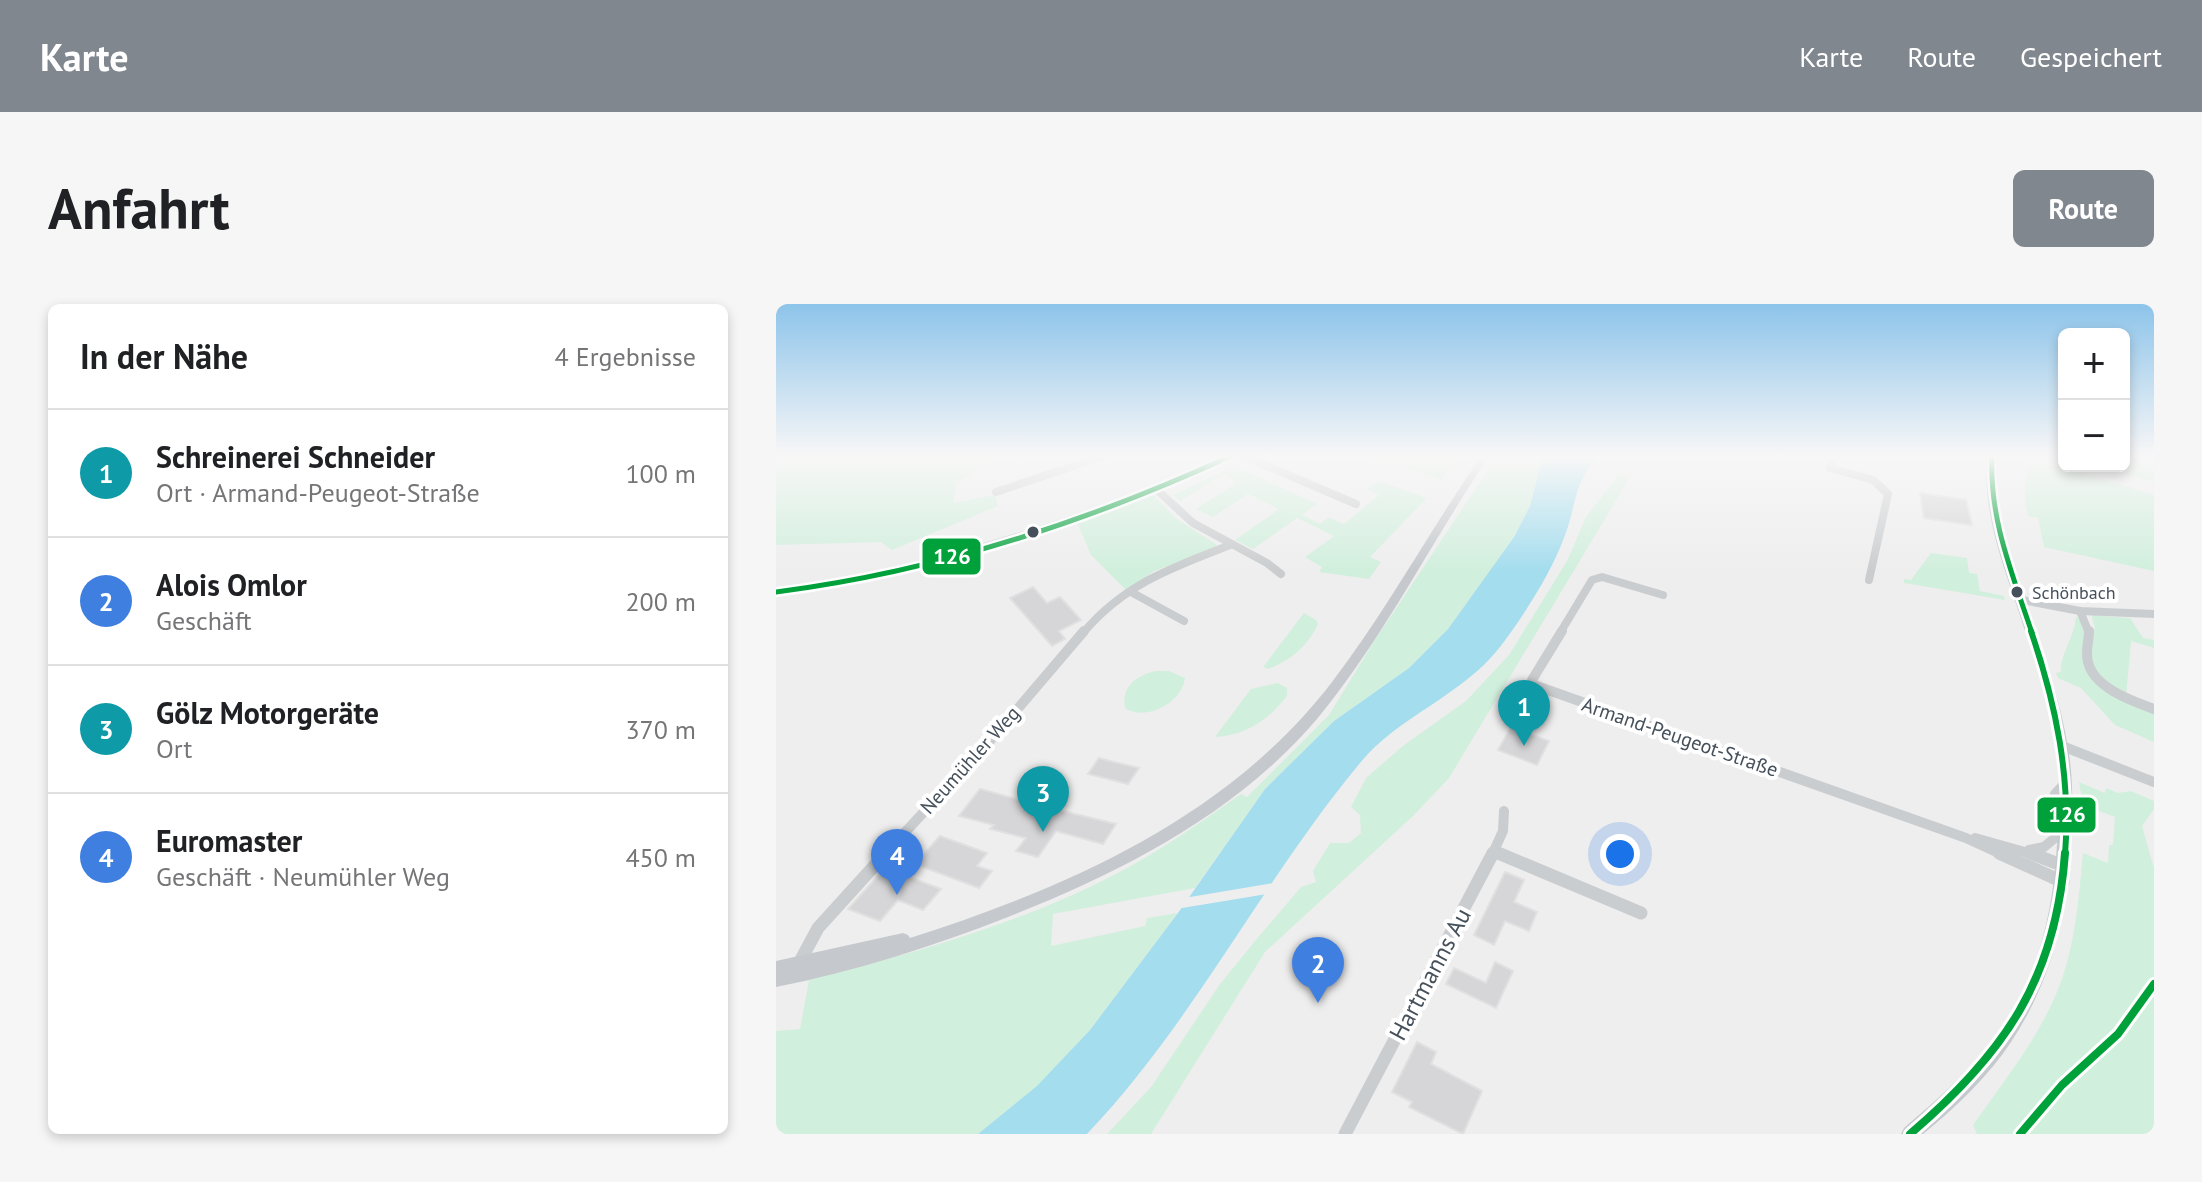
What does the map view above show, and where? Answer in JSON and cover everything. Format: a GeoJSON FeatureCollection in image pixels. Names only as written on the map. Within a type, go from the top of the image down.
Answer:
{"type":"FeatureCollection","features":[{"type":"Feature","properties":{"kind":"main road"},"geometry":{"type":"LineString","coordinates":[[776,979],[795,970],[886,954],[1040,900],[1131,858],[1207,811],[1251,777],[1293,736],[1342,677],[1461,494]]}},
{"type":"Feature","properties":{"kind":"main road"},"geometry":{"type":"LineString","coordinates":[[1432,538],[1465,494]]}},
{"type":"Feature","properties":{"kind":"main road"},"geometry":{"type":"LineString","coordinates":[[1920,1131],[1973,1078],[2027,1002],[2050,948],[2064,874],[2065,783],[2062,746],[2042,664],[1991,494]]}},
{"type":"Feature","properties":{"kind":"main road"},"geometry":{"type":"LineString","coordinates":[[776,968],[795,970]]}},
{"type":"Feature","properties":{"kind":"street"},"geometry":{"type":"LineString","coordinates":[[776,592],[896,575],[1143,494]]}},
{"type":"Feature","properties":{"kind":"street"},"geometry":{"type":"LineString","coordinates":[[1161,494],[1190,521],[1230,545],[1275,566],[1281,574]]}},
{"type":"Feature","properties":{"kind":"street"},"geometry":{"type":"LineString","coordinates":[[1332,494],[1356,504]]}},
{"type":"Feature","properties":{"kind":"street"},"geometry":{"type":"LineString","coordinates":[[1869,580],[1888,494]]}},
{"type":"Feature","properties":{"kind":"street","name":"Neumühler Weg"},"geometry":{"type":"LineString","coordinates":[[795,970],[818,928],[831,912],[997,733],[1096,617],[1158,572],[1230,545]]}},
{"type":"Feature","properties":{"kind":"street","name":"Armand-Peugeot-Straße"},"geometry":{"type":"LineString","coordinates":[[1663,595],[1602,577],[1592,580],[1533,683],[2064,874]]}},
{"type":"Feature","properties":{"kind":"street"},"geometry":{"type":"LineString","coordinates":[[1131,592],[1184,621]]}},
{"type":"Feature","properties":{"kind":"street"},"geometry":{"type":"LineString","coordinates":[[2022,600],[2080,611],[2154,614]]}},
{"type":"Feature","properties":{"kind":"street"},"geometry":{"type":"LineString","coordinates":[[2080,611],[2091,632],[2087,655],[2089,667],[2116,692],[2154,709]]}},
{"type":"Feature","properties":{"kind":"street"},"geometry":{"type":"LineString","coordinates":[[2062,746],[2154,782]]}},
{"type":"Feature","properties":{"kind":"street"},"geometry":{"type":"LineString","coordinates":[[2022,850],[2044,847],[2056,837],[2055,794],[2065,783]]}},
{"type":"Feature","properties":{"kind":"street","name":"Hartmanns Au"},"geometry":{"type":"LineString","coordinates":[[1345,1134],[1494,851],[1503,831],[1504,811]]}},
{"type":"Feature","properties":{"kind":"street","name":"Armand-Peugeot-Straße"},"geometry":{"type":"LineString","coordinates":[[1966,838],[2022,850],[2064,874]]}},
{"type":"Feature","properties":{"kind":"street"},"geometry":{"type":"LineString","coordinates":[[1494,851],[1641,913]]}},
{"type":"Feature","properties":{"kind":"street"},"geometry":{"type":"LineString","coordinates":[[2020,1134],[2062,1085],[2112,1040],[2154,984]]}},
{"type":"Feature","properties":{"kind":"green space"},"geometry":{"type":"Polygon","coordinates":[[[776,494],[954,494],[953,503],[995,495],[998,506],[892,550],[881,542],[776,545],[776,494]]]}},
{"type":"Feature","properties":{"kind":"green space"},"geometry":{"type":"Polygon","coordinates":[[[1152,494],[1177,519],[1217,545],[1154,571],[1127,591],[1091,555],[1077,522],[1152,494]]]}},
{"type":"Feature","properties":{"kind":"green space"},"geometry":{"type":"Polygon","coordinates":[[[1176,494],[1192,494],[1180,501],[1173,495],[1176,494]]]}},
{"type":"Feature","properties":{"kind":"green space"},"geometry":{"type":"Polygon","coordinates":[[[1219,494],[1295,494],[1317,504],[1302,515],[1320,524],[1328,517],[1344,524],[1379,495],[1376,494],[1415,494],[1427,498],[1370,557],[1381,562],[1369,579],[1319,572],[1322,567],[1305,557],[1334,536],[1297,518],[1253,549],[1235,540],[1279,509],[1248,494],[1213,517],[1196,509],[1219,494]]]}},
{"type":"Feature","properties":{"kind":"green space"},"geometry":{"type":"Polygon","coordinates":[[[1472,494],[1533,494],[1514,537],[1448,629],[1409,668],[1334,721],[1265,789],[1195,888],[1053,914],[1051,946],[1145,926],[1147,918],[1178,913],[1090,1030],[1038,1086],[978,1134],[776,1134],[776,1031],[800,1029],[809,980],[998,925],[1071,896],[1124,870],[1241,794],[1247,797],[1329,715],[1472,494]]]}},
{"type":"Feature","properties":{"kind":"green space"},"geometry":{"type":"Polygon","coordinates":[[[1604,494],[1620,494],[1449,778],[1413,816],[1265,952],[1151,1134],[1107,1134],[1151,1087],[1220,984],[1255,941],[1301,887],[1316,882],[1313,871],[1330,843],[1349,843],[1361,833],[1360,815],[1351,807],[1366,778],[1404,745],[1466,701],[1509,655],[1567,561],[1586,517],[1604,494]]]}},
{"type":"Feature","properties":{"kind":"green space"},"geometry":{"type":"Polygon","coordinates":[[[2025,494],[2154,495],[2154,571],[2044,547],[2038,518],[2028,516],[2025,494]]]}},
{"type":"Feature","properties":{"kind":"green space"},"geometry":{"type":"Polygon","coordinates":[[[1931,553],[1967,558],[1969,573],[1977,574],[1980,591],[2004,596],[2005,600],[1904,583],[1904,579],[1911,580],[1931,553]]]}},
{"type":"Feature","properties":{"kind":"green space"},"geometry":{"type":"Polygon","coordinates":[[[2096,612],[2099,616],[2130,618],[2143,638],[2154,640],[2154,648],[2131,641],[2126,697],[2154,712],[2154,742],[2115,725],[2081,688],[2058,678],[2056,673],[2061,672],[2076,616],[2085,626],[2095,629],[2091,613],[2096,612]]]}},
{"type":"Feature","properties":{"kind":"green space"},"geometry":{"type":"Polygon","coordinates":[[[1304,613],[1318,624],[1309,639],[1298,652],[1284,661],[1268,669],[1263,667],[1304,613]]]}},
{"type":"Feature","properties":{"kind":"green space"},"geometry":{"type":"Polygon","coordinates":[[[1156,671],[1169,671],[1185,678],[1177,695],[1152,711],[1133,712],[1125,708],[1125,694],[1132,683],[1156,671]]]}},
{"type":"Feature","properties":{"kind":"green space"},"geometry":{"type":"Polygon","coordinates":[[[1278,683],[1287,688],[1287,696],[1272,712],[1247,729],[1215,737],[1251,689],[1278,683]]]}},
{"type":"Feature","properties":{"kind":"green space"},"geometry":{"type":"Polygon","coordinates":[[[2079,782],[2105,793],[2106,788],[2118,793],[2131,791],[2154,801],[2154,809],[2142,826],[2154,868],[2154,1134],[1977,1134],[1973,1125],[2035,1034],[2063,976],[2074,931],[2083,853],[2108,863],[2115,817],[2083,805],[2079,782]]]}},
{"type":"Feature","properties":{"kind":"water"},"geometry":{"type":"Polygon","coordinates":[[[1533,494],[1577,494],[1568,526],[1551,566],[1500,647],[1467,679],[1392,732],[1360,763],[1324,808],[1161,1046],[1125,1091],[1087,1134],[978,1134],[1037,1086],[1090,1030],[1178,913],[1265,789],[1334,721],[1409,668],[1448,629],[1514,537],[1533,494]]]}},
{"type":"Feature","properties":{"kind":"pier"},"geometry":{"type":"Polygon","coordinates":[[[1274,883],[1267,894],[1176,909],[1184,898],[1274,883]]]}},
{"type":"Feature","properties":{"kind":"building"},"geometry":{"type":"Polygon","coordinates":[[[1920,494],[1966,500],[1972,525],[1924,518],[1920,494]]]}},
{"type":"Feature","properties":{"kind":"building"},"geometry":{"type":"Polygon","coordinates":[[[1033,587],[1047,603],[1060,597],[1081,620],[1059,631],[1065,639],[1052,646],[1010,598],[1033,587]]]}},
{"type":"Feature","properties":{"kind":"building"},"geometry":{"type":"Polygon","coordinates":[[[1511,727],[1549,741],[1537,765],[1498,750],[1511,727]]]}},
{"type":"Feature","properties":{"kind":"building"},"geometry":{"type":"Polygon","coordinates":[[[1099,758],[1139,768],[1128,784],[1088,774],[1099,758]]]}},
{"type":"Feature","properties":{"kind":"building"},"geometry":{"type":"Polygon","coordinates":[[[980,789],[1116,824],[1103,844],[1056,831],[1038,857],[1016,851],[1026,838],[990,829],[994,825],[959,816],[980,789]]]}},
{"type":"Feature","properties":{"kind":"building"},"geometry":{"type":"Polygon","coordinates":[[[940,836],[987,853],[977,866],[992,871],[979,888],[915,864],[940,836]]]}},
{"type":"Feature","properties":{"kind":"building"},"geometry":{"type":"Polygon","coordinates":[[[885,868],[941,889],[923,910],[898,900],[880,921],[848,909],[885,868]]]}},
{"type":"Feature","properties":{"kind":"building"},"geometry":{"type":"Polygon","coordinates":[[[1505,872],[1524,880],[1514,902],[1537,912],[1529,931],[1505,921],[1494,945],[1474,935],[1505,872]]]}},
{"type":"Feature","properties":{"kind":"building"},"geometry":{"type":"Polygon","coordinates":[[[1495,962],[1513,971],[1496,1008],[1446,984],[1454,968],[1486,983],[1495,962]]]}},
{"type":"Feature","properties":{"kind":"building"},"geometry":{"type":"Polygon","coordinates":[[[1417,1042],[1436,1052],[1431,1064],[1482,1091],[1463,1134],[1409,1107],[1412,1102],[1392,1092],[1417,1042]]]}},
{"type":"Feature","properties":{"kind":"transit line","name":"126"},"geometry":{"type":"LineString","coordinates":[[776,592],[871,577],[934,561],[996,544],[1142,494]]}},
{"type":"Feature","properties":{"kind":"transit line","name":"126"},"geometry":{"type":"LineString","coordinates":[[1910,1134],[1971,1078],[2003,1039],[2022,1009],[2050,941],[2064,869],[2067,796],[2062,745],[2044,671],[2003,550],[1992,494]]}},
{"type":"Feature","properties":{"kind":"transit line","name":"126"},"geometry":{"type":"LineString","coordinates":[[2020,1134],[2062,1085],[2118,1034],[2154,984]]}},
{"type":"Feature","properties":{"kind":"place","name":"Schönbach"},"geometry":{"type":"Point","coordinates":[2017,592]}},
{"type":"Feature","properties":{"kind":"place","name":"Schreinerei Schneider"},"geometry":{"type":"Point","coordinates":[1524,746]}},
{"type":"Feature","properties":{"kind":"place","name":"Gölz Motorgeräte"},"geometry":{"type":"Point","coordinates":[1043,832]}},
{"type":"Feature","properties":{"kind":"place","name":"Euromaster"},"geometry":{"type":"Point","coordinates":[897,895]}},
{"type":"Feature","properties":{"kind":"place","name":"Alois Omlor"},"geometry":{"type":"Point","coordinates":[1318,1003]}}]}
